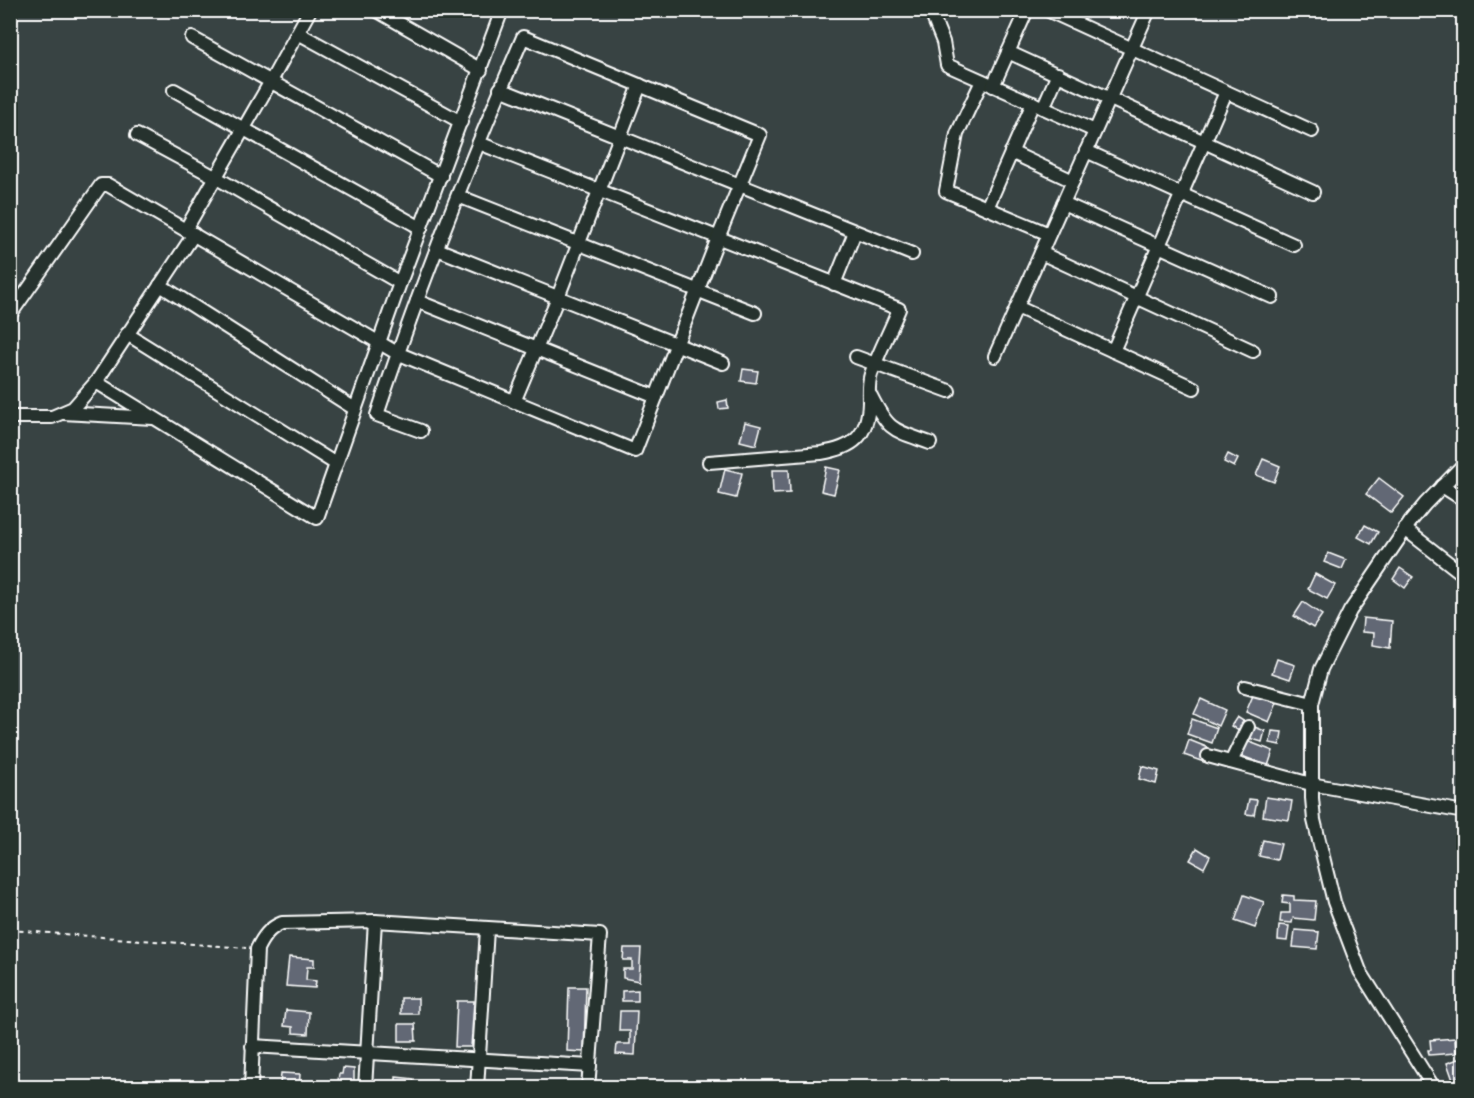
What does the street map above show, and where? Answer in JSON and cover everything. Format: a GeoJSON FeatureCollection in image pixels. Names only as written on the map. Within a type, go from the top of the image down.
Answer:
{"type":"FeatureCollection","features":[{"type":"Feature","properties":{"kind":"street"},"geometry":{"type":"LineString","coordinates":[[10,417],[52,417],[62,413],[73,408],[96,381],[160,285],[190,231],[215,177],[310,10]]}},
{"type":"Feature","properties":{"kind":"street"},"geometry":{"type":"LineString","coordinates":[[376,10],[481,70]]}},
{"type":"Feature","properties":{"kind":"street"},"geometry":{"type":"LineString","coordinates":[[930,10],[943,42],[947,65],[1095,131]]}},
{"type":"Feature","properties":{"kind":"street"},"geometry":{"type":"LineString","coordinates":[[1027,10],[1008,52],[957,135],[946,191],[1049,234]]}},
{"type":"Feature","properties":{"kind":"street"},"geometry":{"type":"LineString","coordinates":[[1047,10],[1312,131]]}},
{"type":"Feature","properties":{"kind":"street"},"geometry":{"type":"LineString","coordinates":[[995,356],[1149,10]]}},
{"type":"Feature","properties":{"kind":"street"},"geometry":{"type":"LineString","coordinates":[[96,381],[317,518],[400,283],[481,70],[499,12]]}},
{"type":"Feature","properties":{"kind":"street"},"geometry":{"type":"LineString","coordinates":[[298,33],[461,122]]}},
{"type":"Feature","properties":{"kind":"street"},"geometry":{"type":"LineString","coordinates":[[10,315],[104,184],[190,231],[397,353],[635,451],[760,135],[523,37],[437,249],[397,353],[377,415],[421,431]]}},
{"type":"Feature","properties":{"kind":"street"},"geometry":{"type":"LineString","coordinates":[[192,38],[441,176]]}},
{"type":"Feature","properties":{"kind":"street"},"geometry":{"type":"LineString","coordinates":[[1008,52],[1313,192]]}},
{"type":"Feature","properties":{"kind":"street"},"geometry":{"type":"LineString","coordinates":[[987,208],[1011,152],[1058,74]]}},
{"type":"Feature","properties":{"kind":"street"},"geometry":{"type":"LineString","coordinates":[[514,402],[558,297],[640,85]]}},
{"type":"Feature","properties":{"kind":"street"},"geometry":{"type":"LineString","coordinates":[[500,89],[912,254]]}},
{"type":"Feature","properties":{"kind":"street"},"geometry":{"type":"LineString","coordinates":[[174,90],[421,228]]}},
{"type":"Feature","properties":{"kind":"street"},"geometry":{"type":"LineString","coordinates":[[1113,351],[1226,92]]}},
{"type":"Feature","properties":{"kind":"street"},"geometry":{"type":"LineString","coordinates":[[137,135],[400,283]]}},
{"type":"Feature","properties":{"kind":"street"},"geometry":{"type":"LineString","coordinates":[[479,143],[899,309],[871,375],[868,418],[862,433],[853,442],[838,450],[709,462]]}},
{"type":"Feature","properties":{"kind":"street"},"geometry":{"type":"LineString","coordinates":[[1086,151],[1294,245]]}},
{"type":"Feature","properties":{"kind":"street"},"geometry":{"type":"LineString","coordinates":[[1011,152],[1073,181]]}},
{"type":"Feature","properties":{"kind":"street"},"geometry":{"type":"LineString","coordinates":[[458,196],[755,313]]}},
{"type":"Feature","properties":{"kind":"street"},"geometry":{"type":"LineString","coordinates":[[1063,203],[1272,297]]}},
{"type":"Feature","properties":{"kind":"street"},"geometry":{"type":"LineString","coordinates":[[834,284],[855,232]]}},
{"type":"Feature","properties":{"kind":"street"},"geometry":{"type":"LineString","coordinates":[[437,249],[723,363]]}},
{"type":"Feature","properties":{"kind":"street"},"geometry":{"type":"LineString","coordinates":[[1041,253],[1253,351]]}},
{"type":"Feature","properties":{"kind":"street"},"geometry":{"type":"LineString","coordinates":[[160,285],[356,408]]}},
{"type":"Feature","properties":{"kind":"street"},"geometry":{"type":"LineString","coordinates":[[417,302],[656,397]]}},
{"type":"Feature","properties":{"kind":"street"},"geometry":{"type":"LineString","coordinates":[[1017,307],[1194,388]]}},
{"type":"Feature","properties":{"kind":"street"},"geometry":{"type":"LineString","coordinates":[[127,334],[336,464]]}},
{"type":"Feature","properties":{"kind":"street"},"geometry":{"type":"LineString","coordinates":[[856,357],[949,391]]}},
{"type":"Feature","properties":{"kind":"street"},"geometry":{"type":"LineString","coordinates":[[869,392],[887,424],[896,431],[930,443]]}},
{"type":"Feature","properties":{"kind":"street"},"geometry":{"type":"LineString","coordinates":[[62,413],[155,418]]}},
{"type":"Feature","properties":{"kind":"street"},"geometry":{"type":"LineString","coordinates":[[1432,1085],[1360,970],[1340,920],[1314,820],[1311,784],[1312,704],[1321,669],[1350,611],[1405,529],[1464,464]]}},
{"type":"Feature","properties":{"kind":"street"},"geometry":{"type":"LineString","coordinates":[[1442,486],[1464,500]]}},
{"type":"Feature","properties":{"kind":"street"},"geometry":{"type":"LineString","coordinates":[[1405,529],[1464,575]]}},
{"type":"Feature","properties":{"kind":"street"},"geometry":{"type":"LineString","coordinates":[[1245,687],[1312,704]]}},
{"type":"Feature","properties":{"kind":"street"},"geometry":{"type":"LineString","coordinates":[[1231,762],[1248,727]]}},
{"type":"Feature","properties":{"kind":"street"},"geometry":{"type":"LineString","coordinates":[[1208,756],[1311,784],[1464,812]]}},
{"type":"Feature","properties":{"kind":"street"},"geometry":{"type":"LineString","coordinates":[[365,1088],[375,921]]}},
{"type":"Feature","properties":{"kind":"street"},"geometry":{"type":"LineString","coordinates":[[251,1088],[257,949],[269,931],[282,923],[375,921],[600,935],[588,1088]]}},
{"type":"Feature","properties":{"kind":"street"},"geometry":{"type":"LineString","coordinates":[[477,1088],[487,929]]}},
{"type":"Feature","properties":{"kind":"street"},"geometry":{"type":"LineString","coordinates":[[252,1046],[590,1066]]}},
{"type":"Feature","properties":{"kind":"path"},"geometry":{"type":"LineString","coordinates":[[10,930],[257,949]]}},
{"type":"Feature","properties":{"kind":"building"},"geometry":{"type":"Polygon","coordinates":[[[743,369],[758,371],[756,383],[741,381],[743,369]]]}},
{"type":"Feature","properties":{"kind":"building"},"geometry":{"type":"Polygon","coordinates":[[[727,400],[728,408],[719,409],[718,402],[727,400]]]}},
{"type":"Feature","properties":{"kind":"building"},"geometry":{"type":"Polygon","coordinates":[[[745,422],[761,426],[756,445],[740,441],[745,422]]]}},
{"type":"Feature","properties":{"kind":"building"},"geometry":{"type":"Polygon","coordinates":[[[1228,454],[1238,459],[1234,467],[1224,462],[1228,454]]]}},
{"type":"Feature","properties":{"kind":"building"},"geometry":{"type":"Polygon","coordinates":[[[1263,459],[1280,466],[1274,482],[1256,475],[1263,459]]]}},
{"type":"Feature","properties":{"kind":"building"},"geometry":{"type":"Polygon","coordinates":[[[826,467],[840,470],[834,494],[821,491],[826,467]]]}},
{"type":"Feature","properties":{"kind":"building"},"geometry":{"type":"Polygon","coordinates":[[[725,469],[742,473],[736,498],[719,494],[725,469]]]}},
{"type":"Feature","properties":{"kind":"building"},"geometry":{"type":"Polygon","coordinates":[[[772,470],[789,470],[790,493],[773,494],[772,470]]]}},
{"type":"Feature","properties":{"kind":"building"},"geometry":{"type":"Polygon","coordinates":[[[1379,478],[1404,497],[1391,513],[1366,494],[1379,478]]]}},
{"type":"Feature","properties":{"kind":"building"},"geometry":{"type":"Polygon","coordinates":[[[1365,525],[1378,532],[1371,544],[1358,537],[1365,525]]]}},
{"type":"Feature","properties":{"kind":"building"},"geometry":{"type":"Polygon","coordinates":[[[1328,553],[1346,560],[1342,569],[1324,562],[1328,553]]]}},
{"type":"Feature","properties":{"kind":"building"},"geometry":{"type":"Polygon","coordinates":[[[1400,568],[1413,577],[1405,588],[1393,579],[1400,568]]]}},
{"type":"Feature","properties":{"kind":"building"},"geometry":{"type":"Polygon","coordinates":[[[1315,574],[1335,585],[1327,599],[1308,589],[1315,574]]]}},
{"type":"Feature","properties":{"kind":"building"},"geometry":{"type":"Polygon","coordinates":[[[1303,602],[1322,615],[1313,628],[1294,616],[1303,602]]]}},
{"type":"Feature","properties":{"kind":"building"},"geometry":{"type":"Polygon","coordinates":[[[1363,618],[1392,621],[1390,648],[1373,645],[1374,633],[1362,632],[1363,618]]]}},
{"type":"Feature","properties":{"kind":"building"},"geometry":{"type":"Polygon","coordinates":[[[1277,659],[1295,665],[1290,679],[1272,673],[1277,659]]]}},
{"type":"Feature","properties":{"kind":"building"},"geometry":{"type":"Polygon","coordinates":[[[1254,693],[1277,703],[1269,722],[1246,712],[1254,693]]]}},
{"type":"Feature","properties":{"kind":"building"},"geometry":{"type":"Polygon","coordinates":[[[1201,699],[1225,710],[1218,726],[1194,714],[1201,699]]]}},
{"type":"Feature","properties":{"kind":"building"},"geometry":{"type":"Polygon","coordinates":[[[1237,717],[1248,724],[1242,733],[1231,726],[1237,717]]]}},
{"type":"Feature","properties":{"kind":"building"},"geometry":{"type":"Polygon","coordinates":[[[1192,719],[1217,728],[1212,743],[1187,734],[1192,719]]]}},
{"type":"Feature","properties":{"kind":"building"},"geometry":{"type":"Polygon","coordinates":[[[1252,726],[1265,731],[1262,742],[1249,738],[1252,726]]]}},
{"type":"Feature","properties":{"kind":"building"},"geometry":{"type":"Polygon","coordinates":[[[1272,731],[1282,732],[1280,745],[1270,743],[1272,731]]]}},
{"type":"Feature","properties":{"kind":"building"},"geometry":{"type":"Polygon","coordinates":[[[1189,740],[1209,748],[1204,762],[1184,755],[1189,740]]]}},
{"type":"Feature","properties":{"kind":"building"},"geometry":{"type":"Polygon","coordinates":[[[1247,741],[1273,751],[1268,766],[1242,756],[1247,741]]]}},
{"type":"Feature","properties":{"kind":"building"},"geometry":{"type":"Polygon","coordinates":[[[1142,766],[1159,771],[1156,784],[1139,779],[1142,766]]]}},
{"type":"Feature","properties":{"kind":"building"},"geometry":{"type":"Polygon","coordinates":[[[1266,797],[1292,801],[1289,820],[1263,816],[1266,797]]]}},
{"type":"Feature","properties":{"kind":"building"},"geometry":{"type":"Polygon","coordinates":[[[1249,799],[1257,800],[1254,815],[1246,814],[1249,799]]]}},
{"type":"Feature","properties":{"kind":"building"},"geometry":{"type":"Polygon","coordinates":[[[1263,840],[1281,844],[1277,860],[1259,856],[1263,840]]]}},
{"type":"Feature","properties":{"kind":"building"},"geometry":{"type":"Polygon","coordinates":[[[1197,848],[1210,856],[1204,868],[1190,860],[1197,848]]]}},
{"type":"Feature","properties":{"kind":"building"},"geometry":{"type":"Polygon","coordinates":[[[1244,895],[1264,902],[1255,928],[1235,921],[1244,895]]]}},
{"type":"Feature","properties":{"kind":"building"},"geometry":{"type":"Polygon","coordinates":[[[1283,895],[1294,896],[1294,900],[1316,901],[1314,920],[1293,918],[1292,923],[1280,922],[1281,913],[1290,913],[1290,904],[1282,903],[1283,895]]]}},
{"type":"Feature","properties":{"kind":"building"},"geometry":{"type":"Polygon","coordinates":[[[1279,925],[1289,926],[1287,941],[1278,940],[1279,925]]]}},
{"type":"Feature","properties":{"kind":"building"},"geometry":{"type":"Polygon","coordinates":[[[1295,930],[1319,932],[1317,949],[1293,947],[1295,930]]]}},
{"type":"Feature","properties":{"kind":"building"},"geometry":{"type":"Polygon","coordinates":[[[624,948],[641,948],[639,981],[623,978],[623,969],[632,969],[632,960],[623,960],[624,948]]]}},
{"type":"Feature","properties":{"kind":"building"},"geometry":{"type":"Polygon","coordinates":[[[289,957],[314,959],[314,967],[307,967],[306,980],[316,981],[315,988],[286,986],[289,957]]]}},
{"type":"Feature","properties":{"kind":"building"},"geometry":{"type":"Polygon","coordinates":[[[569,987],[586,987],[584,1052],[567,1051],[569,987]]]}},
{"type":"Feature","properties":{"kind":"building"},"geometry":{"type":"Polygon","coordinates":[[[638,990],[638,1001],[622,1001],[622,991],[638,990]]]}},
{"type":"Feature","properties":{"kind":"building"},"geometry":{"type":"Polygon","coordinates":[[[401,998],[418,998],[418,1014],[401,1014],[401,998]]]}},
{"type":"Feature","properties":{"kind":"building"},"geometry":{"type":"Polygon","coordinates":[[[457,1001],[474,1001],[471,1047],[455,1047],[457,1001]]]}},
{"type":"Feature","properties":{"kind":"building"},"geometry":{"type":"Polygon","coordinates":[[[286,1010],[309,1012],[308,1034],[293,1033],[293,1027],[284,1026],[286,1010]]]}},
{"type":"Feature","properties":{"kind":"building"},"geometry":{"type":"Polygon","coordinates":[[[620,1011],[637,1011],[635,1055],[616,1054],[617,1044],[630,1044],[630,1031],[619,1031],[620,1011]]]}},
{"type":"Feature","properties":{"kind":"building"},"geometry":{"type":"Polygon","coordinates":[[[399,1024],[415,1024],[416,1041],[399,1041],[399,1024]]]}},
{"type":"Feature","properties":{"kind":"building"},"geometry":{"type":"Polygon","coordinates":[[[1455,1038],[1456,1053],[1429,1055],[1430,1040],[1455,1038]]]}},
{"type":"Feature","properties":{"kind":"building"},"geometry":{"type":"Polygon","coordinates":[[[1464,1057],[1464,1076],[1453,1080],[1447,1063],[1464,1057]]]}},
{"type":"Feature","properties":{"kind":"building"},"geometry":{"type":"Polygon","coordinates":[[[343,1068],[354,1069],[354,1088],[337,1088],[339,1074],[342,1074],[343,1068]]]}},
{"type":"Feature","properties":{"kind":"building"},"geometry":{"type":"Polygon","coordinates":[[[281,1073],[300,1074],[299,1088],[280,1085],[281,1073]]]}},
{"type":"Feature","properties":{"kind":"building"},"geometry":{"type":"Polygon","coordinates":[[[396,1077],[414,1079],[413,1088],[396,1088],[396,1077]]]}},
{"type":"Feature","properties":{"kind":"building"},"geometry":{"type":"Polygon","coordinates":[[[451,1084],[467,1084],[467,1088],[451,1088],[451,1084]]]}}]}
